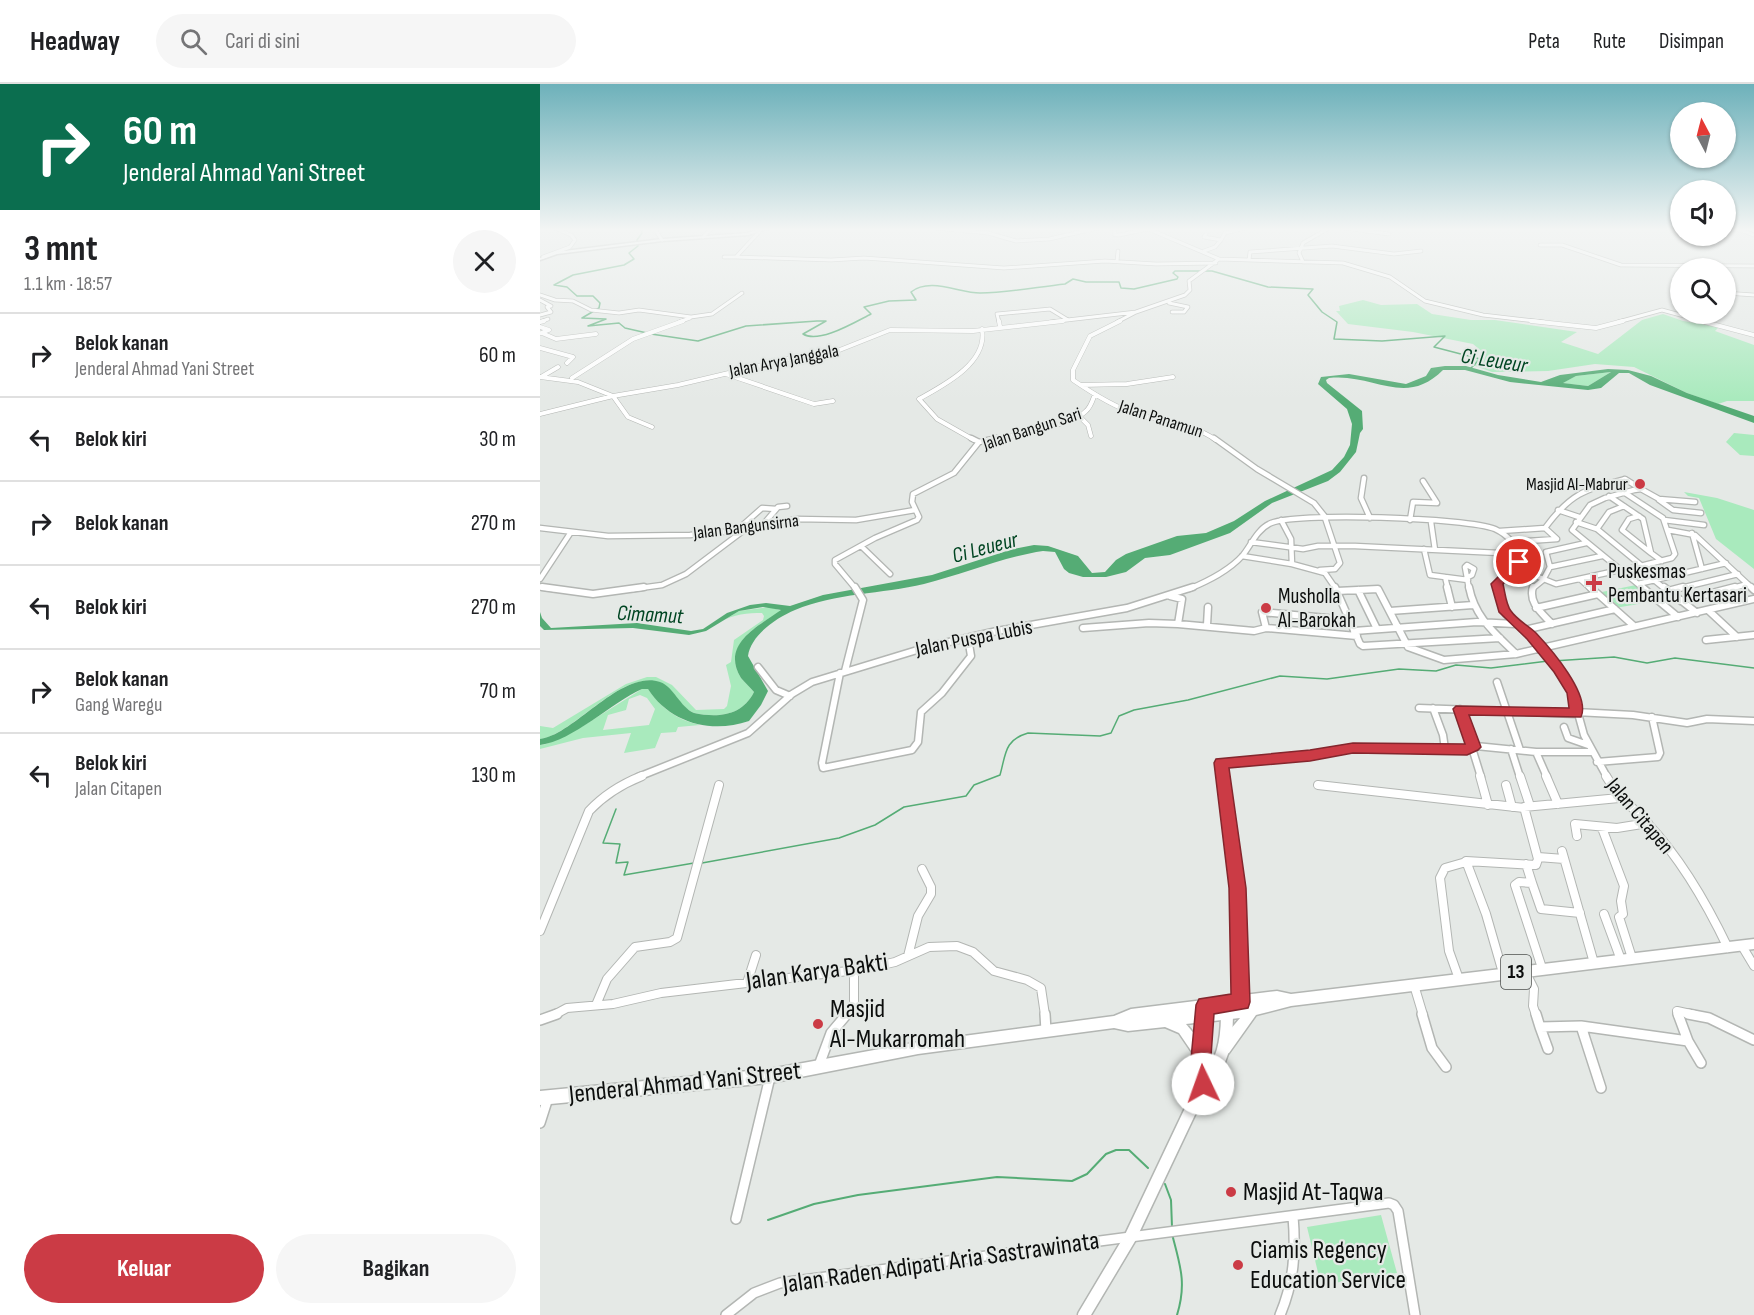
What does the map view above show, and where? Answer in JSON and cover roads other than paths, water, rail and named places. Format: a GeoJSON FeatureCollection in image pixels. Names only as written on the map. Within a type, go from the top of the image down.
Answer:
{"type":"FeatureCollection","features":[{"type":"Feature","properties":{"kind":"highway","name":"13"},"geometry":{"type":"LineString","coordinates":[[1291,1000],[1748,945]]}},
{"type":"Feature","properties":{"kind":"highway","name":"Jenderal Ahmad Yani Street"},"geometry":{"type":"LineString","coordinates":[[1227,1008],[1241,1002],[1277,997],[1291,1000]]}},
{"type":"Feature","properties":{"kind":"highway","name":"Jenderal Ahmad Yani Street"},"geometry":{"type":"LineString","coordinates":[[544,1098],[770,1076],[918,1048],[1114,1022],[1131,1015],[1227,1008],[1253,1010],[1291,1000]]}},
{"type":"Feature","properties":{"kind":"highway"},"geometry":{"type":"LineString","coordinates":[[1224,1048],[1253,1010]]}},
{"type":"Feature","properties":{"kind":"highway","name":"Jenderal Ahmad Yani Street"},"geometry":{"type":"LineString","coordinates":[[1114,1022],[1128,1025],[1166,1020],[1205,1011]]}},
{"type":"Feature","properties":{"kind":"highway"},"geometry":{"type":"LineString","coordinates":[[1166,1020],[1183,1029],[1201,1053]]}},
{"type":"Feature","properties":{"kind":"main road"},"geometry":{"type":"LineString","coordinates":[[1084,1315],[1130,1238],[1203,1084],[1214,1072],[1224,1048],[1227,1008]]}},
{"type":"Feature","properties":{"kind":"main road"},"geometry":{"type":"LineString","coordinates":[[1203,1084],[1201,1053],[1205,1011]]}},
{"type":"Feature","properties":{"kind":"street"},"geometry":{"type":"LineString","coordinates":[[1173,377],[1127,384],[1080,385],[1073,380],[1073,373],[1087,340],[1136,312],[1187,294],[1189,285]]}},
{"type":"Feature","properties":{"kind":"street"},"geometry":{"type":"LineString","coordinates":[[1403,285],[1425,301],[1468,312],[1596,328],[1662,310],[1754,335]]}},
{"type":"Feature","properties":{"kind":"street"},"geometry":{"type":"LineString","coordinates":[[572,378],[624,347],[633,339],[691,317],[712,314],[742,292]]}},
{"type":"Feature","properties":{"kind":"street"},"geometry":{"type":"LineString","coordinates":[[1736,294],[1754,295]]}},
{"type":"Feature","properties":{"kind":"street"},"geometry":{"type":"LineString","coordinates":[[540,295],[555,300],[573,301],[580,306],[594,310],[619,313],[639,310],[691,317]]}},
{"type":"Feature","properties":{"kind":"street"},"geometry":{"type":"LineString","coordinates":[[540,300],[551,305],[548,307],[551,312],[540,312]]}},
{"type":"Feature","properties":{"kind":"street"},"geometry":{"type":"LineString","coordinates":[[1166,302],[1188,307],[1184,312],[1172,312]]}},
{"type":"Feature","properties":{"kind":"street"},"geometry":{"type":"LineString","coordinates":[[1139,304],[1144,310]]}},
{"type":"Feature","properties":{"kind":"street"},"geometry":{"type":"LineString","coordinates":[[1000,327],[997,314],[1002,313],[1050,309],[1068,320]]}},
{"type":"Feature","properties":{"kind":"street","name":"Jalan Arya Janggala"},"geometry":{"type":"LineString","coordinates":[[540,414],[613,396],[674,386],[795,358],[838,352],[890,330],[982,329],[1136,312]]}},
{"type":"Feature","properties":{"kind":"street"},"geometry":{"type":"LineString","coordinates":[[540,322],[548,319]]}},
{"type":"Feature","properties":{"kind":"street"},"geometry":{"type":"LineString","coordinates":[[540,327],[549,330],[541,333]]}},
{"type":"Feature","properties":{"kind":"street"},"geometry":{"type":"LineString","coordinates":[[979,442],[942,421],[919,399],[960,375],[982,346],[984,340],[982,329]]}},
{"type":"Feature","properties":{"kind":"street"},"geometry":{"type":"LineString","coordinates":[[541,333],[558,340],[596,334]]}},
{"type":"Feature","properties":{"kind":"street"},"geometry":{"type":"LineString","coordinates":[[540,348],[573,356],[567,360],[567,363]]}},
{"type":"Feature","properties":{"kind":"street"},"geometry":{"type":"LineString","coordinates":[[540,377],[558,367]]}},
{"type":"Feature","properties":{"kind":"street"},"geometry":{"type":"LineString","coordinates":[[725,374],[812,404],[833,400]]}},
{"type":"Feature","properties":{"kind":"street"},"geometry":{"type":"LineString","coordinates":[[540,377],[572,378],[602,388],[613,396],[628,417],[652,426]]}},
{"type":"Feature","properties":{"kind":"street","name":"Jalan Panamun"},"geometry":{"type":"LineString","coordinates":[[1080,385],[1144,418],[1202,430],[1257,469],[1319,507],[1325,518]]}},
{"type":"Feature","properties":{"kind":"street","name":"Jalan Bangun Sari"},"geometry":{"type":"LineString","coordinates":[[843,672],[862,598],[834,561],[917,520],[919,517],[912,499],[914,492],[954,473],[979,442],[1033,431],[1079,416],[1088,410],[1095,394]]}},
{"type":"Feature","properties":{"kind":"street"},"geometry":{"type":"LineString","coordinates":[[1079,416],[1088,425],[1091,436]]}},
{"type":"Feature","properties":{"kind":"street"},"geometry":{"type":"LineString","coordinates":[[1364,478],[1361,498],[1370,518]]}},
{"type":"Feature","properties":{"kind":"street"},"geometry":{"type":"LineString","coordinates":[[1545,528],[1558,510],[1578,492],[1626,479],[1673,510],[1701,513]]}},
{"type":"Feature","properties":{"kind":"street"},"geometry":{"type":"LineString","coordinates":[[1410,520],[1413,502],[1437,503],[1423,481]]}},
{"type":"Feature","properties":{"kind":"street"},"geometry":{"type":"LineString","coordinates":[[1610,483],[1664,520],[1704,525]]}},
{"type":"Feature","properties":{"kind":"street"},"geometry":{"type":"LineString","coordinates":[[1641,489],[1593,501],[1577,519],[1572,531],[1678,617]]}},
{"type":"Feature","properties":{"kind":"street"},"geometry":{"type":"LineString","coordinates":[[1609,496],[1639,516],[1645,524],[1651,553]]}},
{"type":"Feature","properties":{"kind":"street"},"geometry":{"type":"LineString","coordinates":[[1656,498],[1695,502]]}},
{"type":"Feature","properties":{"kind":"street"},"geometry":{"type":"LineString","coordinates":[[736,531],[763,507],[776,509],[788,506]]}},
{"type":"Feature","properties":{"kind":"street"},"geometry":{"type":"LineString","coordinates":[[1597,529],[1609,512],[1624,506]]}},
{"type":"Feature","properties":{"kind":"street"},"geometry":{"type":"LineString","coordinates":[[760,527],[776,509]]}},
{"type":"Feature","properties":{"kind":"street","name":"Jalan Bangunsirna"},"geometry":{"type":"LineString","coordinates":[[540,528],[655,537],[744,530],[796,519],[856,520],[915,510]]}},
{"type":"Feature","properties":{"kind":"street"},"geometry":{"type":"LineString","coordinates":[[1558,510],[1597,529],[1642,566]]}},
{"type":"Feature","properties":{"kind":"street"},"geometry":{"type":"LineString","coordinates":[[1639,516],[1629,519],[1622,530],[1662,561]]}},
{"type":"Feature","properties":{"kind":"street"},"geometry":{"type":"LineString","coordinates":[[1242,556],[1320,570],[1335,569],[1340,565],[1325,518]]}},
{"type":"Feature","properties":{"kind":"street"},"geometry":{"type":"LineString","coordinates":[[1292,564],[1293,548],[1288,531],[1281,520],[1370,518],[1487,527],[1500,531],[1545,528],[1557,539],[1512,542]]}},
{"type":"Feature","properties":{"kind":"street","name":"Jalan Puspa Lubis"},"geometry":{"type":"LineString","coordinates":[[540,931],[589,811],[595,802],[645,775],[744,735],[805,685],[920,648],[1100,616],[1170,596],[1209,579],[1242,556],[1267,525],[1281,520]]}},
{"type":"Feature","properties":{"kind":"street"},"geometry":{"type":"LineString","coordinates":[[1516,568],[1556,584],[1662,561],[1675,556],[1664,520]]}},
{"type":"Feature","properties":{"kind":"street"},"geometry":{"type":"LineString","coordinates":[[1431,522],[1435,550]]}},
{"type":"Feature","properties":{"kind":"street"},"geometry":{"type":"LineString","coordinates":[[540,587],[593,594],[662,585],[686,574],[744,530]]}},
{"type":"Feature","properties":{"kind":"street"},"geometry":{"type":"LineString","coordinates":[[1668,530],[1692,533],[1754,590]]}},
{"type":"Feature","properties":{"kind":"street"},"geometry":{"type":"LineString","coordinates":[[1500,531],[1512,542],[1520,554],[1516,568],[1499,580],[1497,585],[1505,612],[1515,624]]}},
{"type":"Feature","properties":{"kind":"street"},"geometry":{"type":"LineString","coordinates":[[540,579],[571,532]]}},
{"type":"Feature","properties":{"kind":"street"},"geometry":{"type":"LineString","coordinates":[[1692,533],[1702,569]]}},
{"type":"Feature","properties":{"kind":"street"},"geometry":{"type":"LineString","coordinates":[[1251,542],[1293,548],[1335,546],[1520,554]]}},
{"type":"Feature","properties":{"kind":"street"},"geometry":{"type":"LineString","coordinates":[[1552,624],[1536,608],[1532,601],[1531,591],[1543,580],[1550,567],[1547,551],[1586,543]]}},
{"type":"Feature","properties":{"kind":"street"},"geometry":{"type":"LineString","coordinates":[[861,546],[890,574]]}},
{"type":"Feature","properties":{"kind":"street"},"geometry":{"type":"LineString","coordinates":[[1424,549],[1430,575],[1468,579],[1473,605],[1483,621],[1516,654]]}},
{"type":"Feature","properties":{"kind":"street"},"geometry":{"type":"LineString","coordinates":[[1550,567],[1602,556]]}},
{"type":"Feature","properties":{"kind":"street"},"geometry":{"type":"LineString","coordinates":[[1638,584],[1726,563]]}},
{"type":"Feature","properties":{"kind":"street"},"geometry":{"type":"LineString","coordinates":[[1320,570],[1328,576],[1337,591],[1356,634],[1364,646],[1500,638]]}},
{"type":"Feature","properties":{"kind":"street"},"geometry":{"type":"LineString","coordinates":[[1668,591],[1738,574]]}},
{"type":"Feature","properties":{"kind":"street"},"geometry":{"type":"LineString","coordinates":[[1445,577],[1452,607]]}},
{"type":"Feature","properties":{"kind":"street"},"geometry":{"type":"LineString","coordinates":[[1580,579],[1634,626]]}},
{"type":"Feature","properties":{"kind":"street"},"geometry":{"type":"LineString","coordinates":[[1654,580],[1696,613]]}},
{"type":"Feature","properties":{"kind":"street"},"geometry":{"type":"LineString","coordinates":[[1681,601],[1748,584]]}},
{"type":"Feature","properties":{"kind":"street"},"geometry":{"type":"LineString","coordinates":[[1337,591],[1378,589],[1406,644],[1413,650],[1441,659],[1516,654],[1754,599]]}},
{"type":"Feature","properties":{"kind":"street"},"geometry":{"type":"LineString","coordinates":[[1358,590],[1377,629]]}},
{"type":"Feature","properties":{"kind":"street"},"geometry":{"type":"LineString","coordinates":[[1536,608],[1598,594]]}},
{"type":"Feature","properties":{"kind":"street"},"geometry":{"type":"LineString","coordinates":[[1170,596],[1182,599],[1178,624]]}},
{"type":"Feature","properties":{"kind":"street"},"geometry":{"type":"LineString","coordinates":[[1390,611],[1473,605]]}},
{"type":"Feature","properties":{"kind":"street"},"geometry":{"type":"LineString","coordinates":[[1207,626],[1208,607]]}},
{"type":"Feature","properties":{"kind":"street"},"geometry":{"type":"LineString","coordinates":[[1524,630],[1615,609]]}},
{"type":"Feature","properties":{"kind":"street"},"geometry":{"type":"LineString","coordinates":[[1708,610],[1737,637]]}},
{"type":"Feature","properties":{"kind":"street"},"geometry":{"type":"LineString","coordinates":[[1266,628],[1262,612],[1350,620]]}},
{"type":"Feature","properties":{"kind":"street"},"geometry":{"type":"LineString","coordinates":[[1083,628],[1149,623],[1254,631],[1266,628],[1356,634],[1377,629],[1483,621],[1515,624]]}},
{"type":"Feature","properties":{"kind":"street","name":"Jalan Citapen"},"geometry":{"type":"LineString","coordinates":[[1515,624],[1542,649],[1572,690],[1576,713],[1597,762],[1619,798],[1648,822],[1710,910],[1728,948]]}},
{"type":"Feature","properties":{"kind":"street"},"geometry":{"type":"LineString","coordinates":[[1706,640],[1754,635]]}},
{"type":"Feature","properties":{"kind":"street"},"geometry":{"type":"LineString","coordinates":[[843,672],[822,763],[823,768],[912,750],[918,742],[921,712],[942,693],[971,656],[968,638]]}},
{"type":"Feature","properties":{"kind":"street"},"geometry":{"type":"LineString","coordinates":[[758,667],[776,690],[790,696]]}},
{"type":"Feature","properties":{"kind":"street"},"geometry":{"type":"LineString","coordinates":[[1497,682],[1520,750]]}},
{"type":"Feature","properties":{"kind":"street"},"geometry":{"type":"LineString","coordinates":[[1419,708],[1652,717],[1687,723],[1707,719],[1754,721]]}},
{"type":"Feature","properties":{"kind":"street"},"geometry":{"type":"LineString","coordinates":[[1433,708],[1436,722],[1443,735],[1445,749]]}},
{"type":"Feature","properties":{"kind":"street"},"geometry":{"type":"LineString","coordinates":[[1460,709],[1473,747],[1488,805]]}},
{"type":"Feature","properties":{"kind":"street"},"geometry":{"type":"LineString","coordinates":[[1597,762],[1658,758],[1660,753],[1652,717]]}},
{"type":"Feature","properties":{"kind":"street"},"geometry":{"type":"LineString","coordinates":[[1564,727],[1568,738],[1588,745]]}},
{"type":"Feature","properties":{"kind":"street"},"geometry":{"type":"LineString","coordinates":[[1241,1002],[1238,888],[1221,763],[1310,756],[1353,748],[1466,750],[1473,747],[1536,752],[1592,752]]}},
{"type":"Feature","properties":{"kind":"street"},"geometry":{"type":"LineString","coordinates":[[1459,979],[1447,940],[1440,878],[1445,868],[1472,860],[1538,864],[1527,807],[1511,749]]}},
{"type":"Feature","properties":{"kind":"street"},"geometry":{"type":"LineString","coordinates":[[1536,752],[1558,804]]}},
{"type":"Feature","properties":{"kind":"street"},"geometry":{"type":"LineString","coordinates":[[596,1005],[607,979],[617,970],[635,946],[670,942],[677,938],[719,785]]}},
{"type":"Feature","properties":{"kind":"street"},"geometry":{"type":"LineString","coordinates":[[1318,785],[1512,807],[1619,798]]}},
{"type":"Feature","properties":{"kind":"street"},"geometry":{"type":"LineString","coordinates":[[1506,785],[1512,807]]}},
{"type":"Feature","properties":{"kind":"street"},"geometry":{"type":"LineString","coordinates":[[1577,836],[1575,824],[1602,828],[1624,827],[1648,822]]}},
{"type":"Feature","properties":{"kind":"street"},"geometry":{"type":"LineString","coordinates":[[1602,828],[1624,886],[1621,901],[1623,914],[1619,917],[1626,959]]}},
{"type":"Feature","properties":{"kind":"street"},"geometry":{"type":"LineString","coordinates":[[1538,857],[1563,855],[1594,963]]}},
{"type":"Feature","properties":{"kind":"street"},"geometry":{"type":"LineString","coordinates":[[1466,862],[1486,914],[1503,973]]}},
{"type":"Feature","properties":{"kind":"street"},"geometry":{"type":"LineString","coordinates":[[1526,864],[1541,909],[1580,912]]}},
{"type":"Feature","properties":{"kind":"street"},"geometry":{"type":"LineString","coordinates":[[908,956],[918,916],[931,894],[931,887],[922,869]]}},
{"type":"Feature","properties":{"kind":"street"},"geometry":{"type":"LineString","coordinates":[[1532,883],[1519,882],[1515,885],[1542,969]]}},
{"type":"Feature","properties":{"kind":"street"},"geometry":{"type":"LineString","coordinates":[[1604,914],[1626,959]]}},
{"type":"Feature","properties":{"kind":"street"},"geometry":{"type":"LineString","coordinates":[[1748,945],[1754,966]]}},
{"type":"Feature","properties":{"kind":"street","name":"Jalan Karya Bakti"},"geometry":{"type":"LineString","coordinates":[[540,1020],[549,1018],[567,1008],[629,1001],[661,993],[854,971],[882,965],[933,946],[960,947],[981,958],[994,971],[1032,982],[1043,990],[1046,1031]]}},
{"type":"Feature","properties":{"kind":"street"},"geometry":{"type":"LineString","coordinates":[[747,983],[756,955]]}},
{"type":"Feature","properties":{"kind":"street"},"geometry":{"type":"LineString","coordinates":[[818,1068],[831,1033],[855,1005],[854,971]]}},
{"type":"Feature","properties":{"kind":"street"},"geometry":{"type":"LineString","coordinates":[[1525,971],[1534,989],[1533,1006],[1548,1049]]}},
{"type":"Feature","properties":{"kind":"street"},"geometry":{"type":"LineString","coordinates":[[1414,985],[1432,1048],[1446,1067]]}},
{"type":"Feature","properties":{"kind":"street"},"geometry":{"type":"LineString","coordinates":[[1701,1063],[1688,1041],[1677,1011],[1709,1018],[1754,1040]]}},
{"type":"Feature","properties":{"kind":"street"},"geometry":{"type":"LineString","coordinates":[[1540,1027],[1581,1026],[1688,1041]]}},
{"type":"Feature","properties":{"kind":"street"},"geometry":{"type":"LineString","coordinates":[[1581,1026],[1601,1088]]}},
{"type":"Feature","properties":{"kind":"street"},"geometry":{"type":"LineString","coordinates":[[736,1219],[770,1076]]}},
{"type":"Feature","properties":{"kind":"street"},"geometry":{"type":"LineString","coordinates":[[540,1123],[544,1098]]}},
{"type":"Feature","properties":{"kind":"street","name":"Jalan Raden Adipati Aria Sastrawinata"},"geometry":{"type":"LineString","coordinates":[[726,1315],[754,1293],[780,1283],[1369,1205],[1394,1205],[1398,1211],[1415,1315]]}},
{"type":"Feature","properties":{"kind":"street"},"geometry":{"type":"LineString","coordinates":[[1280,1315],[1289,1296],[1294,1273],[1296,1257],[1293,1216]]}},
{"type":"Feature","properties":{"kind":"waterway"},"geometry":{"type":"LineString","coordinates":[[557,285],[567,287],[577,296],[593,296],[600,303],[599,308],[582,318],[606,319],[588,326],[619,323],[625,328],[647,333]]}},
{"type":"Feature","properties":{"kind":"waterway"},"geometry":{"type":"LineString","coordinates":[[651,334],[698,341],[746,326],[826,321],[803,334],[818,336],[837,331],[871,314],[864,307],[889,301],[916,300],[911,292],[927,286],[991,293],[1054,285]]}},
{"type":"Feature","properties":{"kind":"waterway"},"geometry":{"type":"LineString","coordinates":[[1120,285],[1121,288],[1134,289],[1149,285]]}},
{"type":"Feature","properties":{"kind":"waterway","name":"Ci Leueur"},"geometry":{"type":"LineString","coordinates":[[1263,285],[1313,289],[1308,295],[1322,312],[1337,322],[1334,339],[1382,341],[1445,336],[1434,347],[1480,359],[1470,369]]}},
{"type":"Feature","properties":{"kind":"waterway"},"geometry":{"type":"LineString","coordinates":[[1553,661],[1614,657],[1647,663],[1675,658],[1754,668]]}},
{"type":"Feature","properties":{"kind":"waterway"},"geometry":{"type":"LineString","coordinates":[[702,863],[839,838],[875,825],[904,807],[966,796],[974,785],[1000,775],[1010,744],[1028,733],[1100,736],[1111,733],[1119,716],[1134,710],[1188,700],[1280,676],[1327,679],[1399,669],[1436,671],[1456,665],[1491,668],[1548,661]]}},
{"type":"Feature","properties":{"kind":"waterway"},"geometry":{"type":"LineString","coordinates":[[616,809],[603,843],[620,844],[616,863],[628,862],[624,875],[694,863]]}},
{"type":"Feature","properties":{"kind":"waterway"},"geometry":{"type":"LineString","coordinates":[[768,1220],[814,1204],[858,1195],[997,1177],[1072,1181],[1087,1174],[1106,1154],[1116,1150],[1129,1150],[1148,1168]]}},
{"type":"Feature","properties":{"kind":"waterway"},"geometry":{"type":"LineString","coordinates":[[1165,1184],[1171,1200],[1172,1227]]}},
{"type":"Feature","properties":{"kind":"waterway"},"geometry":{"type":"LineString","coordinates":[[1172,1234],[1182,1283],[1177,1315]]}},
{"type":"Feature","properties":{"kind":"place","name":"Masjid Al-Mabrur"},"geometry":{"type":"Point","coordinates":[1640,484]}},
{"type":"Feature","properties":{"kind":"place","name":"Puskesmas Pembantu Kertasari"},"geometry":{"type":"Point","coordinates":[1594,583]}},
{"type":"Feature","properties":{"kind":"place","name":"Musholla Al-Barokah"},"geometry":{"type":"Point","coordinates":[1266,608]}},
{"type":"Feature","properties":{"kind":"place","name":"Masjid Al-Mukarromah"},"geometry":{"type":"Point","coordinates":[818,1024]}},
{"type":"Feature","properties":{"kind":"place","name":"Masjid At-Taqwa"},"geometry":{"type":"Point","coordinates":[1231,1192]}},
{"type":"Feature","properties":{"kind":"place","name":"Ciamis Regency Education Service"},"geometry":{"type":"Point","coordinates":[1238,1265]}},
{"type":"Feature","properties":{"kind":"water label","name":"Cimamut"},"geometry":{"type":"Point","coordinates":[650,615]}}]}
